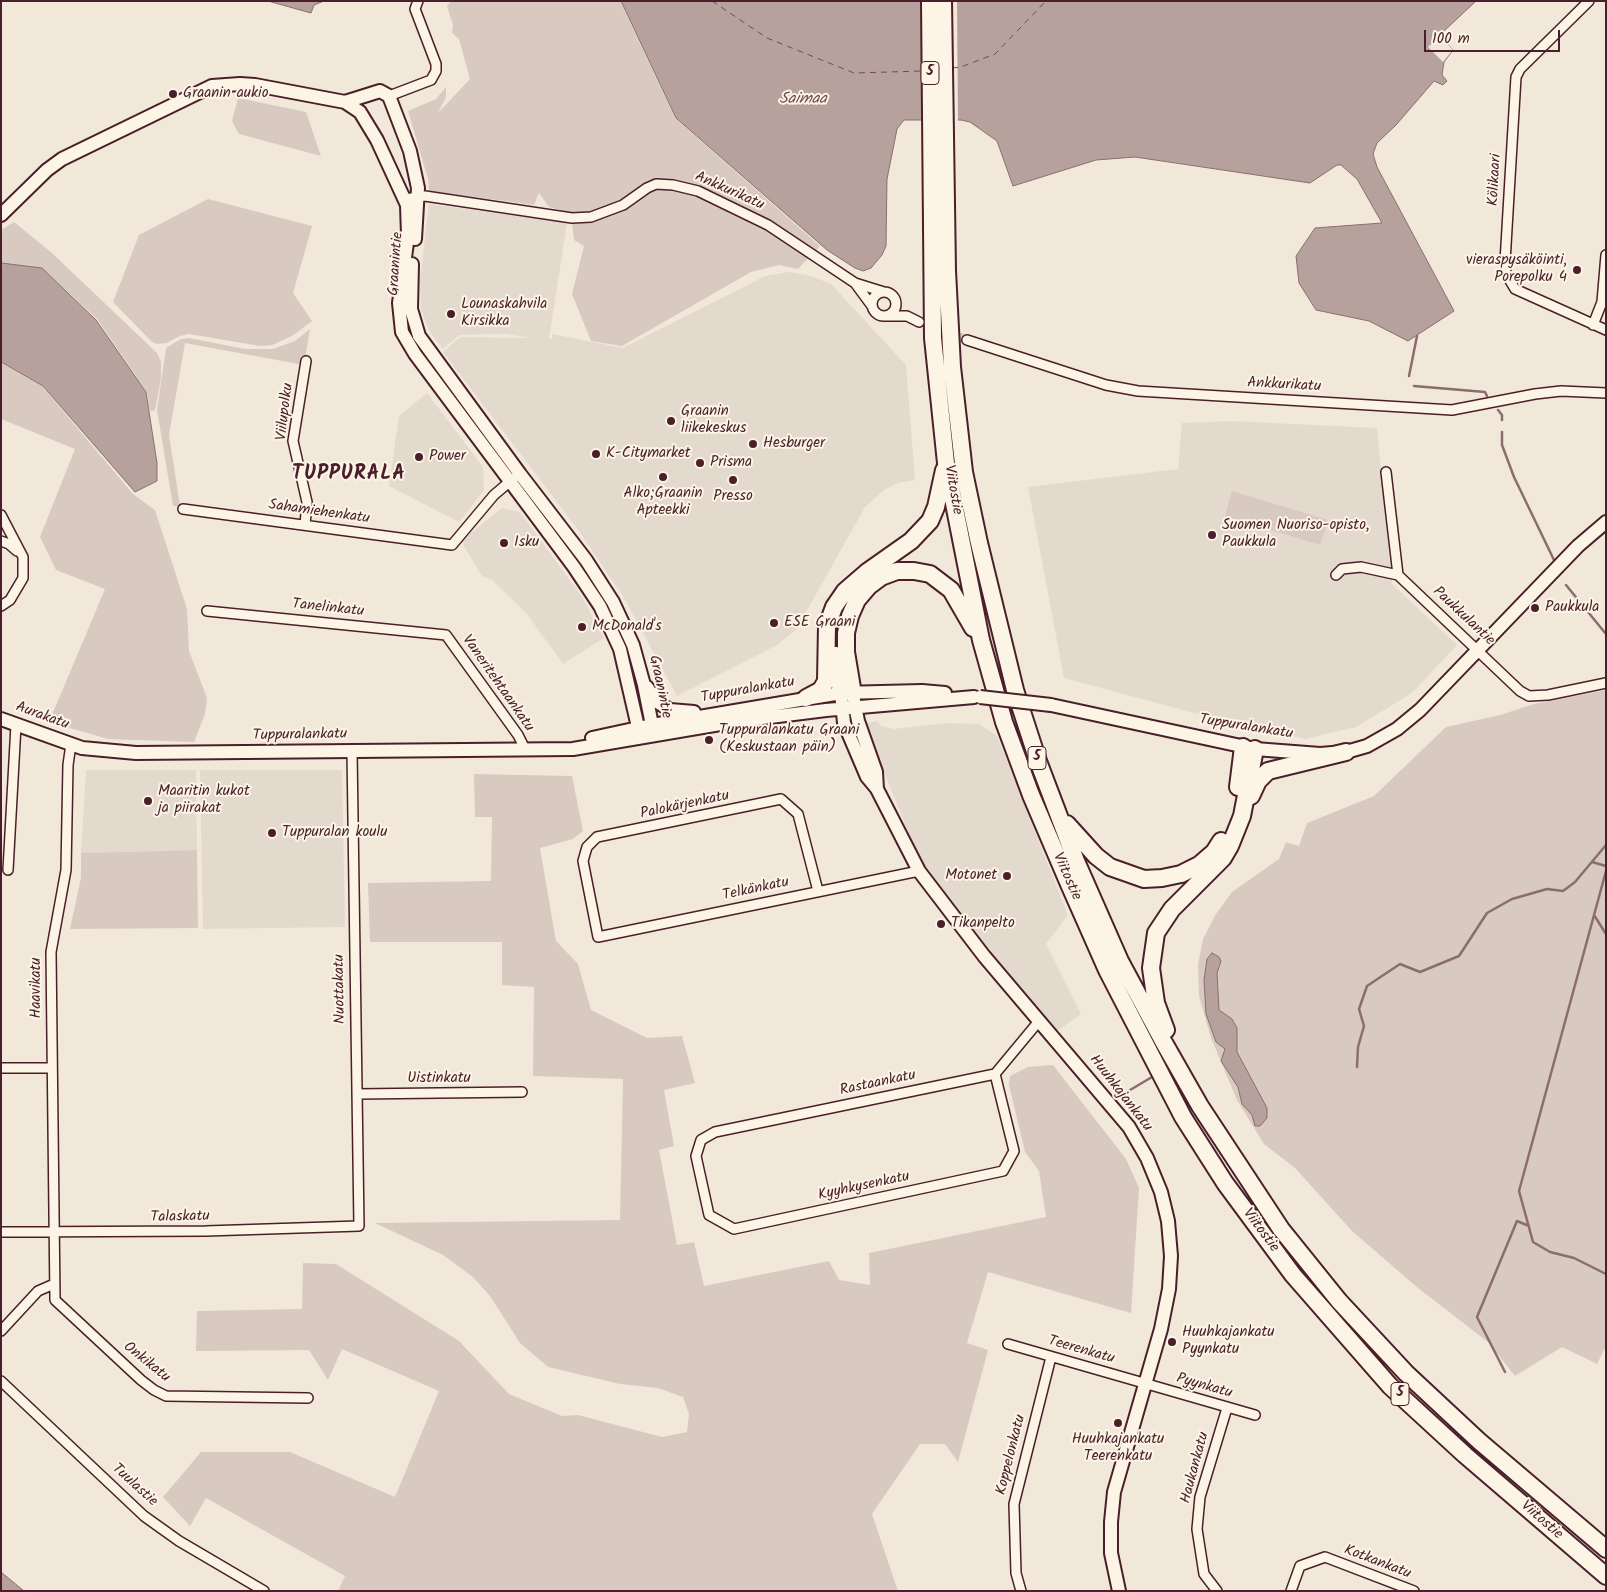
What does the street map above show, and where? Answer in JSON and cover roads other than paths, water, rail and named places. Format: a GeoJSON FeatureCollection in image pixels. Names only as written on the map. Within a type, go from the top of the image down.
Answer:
{"type":"FeatureCollection","features":[{"type":"Feature","properties":{"kind":"highway","name":"Viitostie"},"geometry":{"type":"LineString","coordinates":[[930,1],[952,367],[964,472],[978,543],[1016,690],[1038,761],[1120,961],[1182,1074],[1233,1159],[1281,1229],[1339,1301],[1406,1373],[1479,1441],[1606,1549]]}},
{"type":"Feature","properties":{"kind":"highway","name":"Viitostie"},"geometry":{"type":"LineString","coordinates":[[943,1],[933,338],[946,463],[981,640],[1004,722],[1031,795],[1100,953],[1183,1117],[1225,1183],[1293,1275],[1390,1386],[1464,1455],[1606,1576]]}},
{"type":"Feature","properties":{"kind":"highway"},"geometry":{"type":"LineString","coordinates":[[806,698],[821,690],[826,681],[827,626],[834,607],[845,591],[867,572],[911,541],[930,521],[936,507],[946,463]]}},
{"type":"Feature","properties":{"kind":"highway"},"geometry":{"type":"LineString","coordinates":[[848,701],[846,633],[850,616],[857,600],[869,586],[881,577],[896,571],[914,570],[930,574],[951,590],[981,640]]}},
{"type":"Feature","properties":{"kind":"highway"},"geometry":{"type":"LineString","coordinates":[[848,701],[835,643],[838,619],[847,600],[867,572]]}},
{"type":"Feature","properties":{"kind":"highway"},"geometry":{"type":"LineString","coordinates":[[1059,816],[1096,856],[1110,867],[1144,878],[1162,878],[1181,874],[1199,865],[1214,852],[1226,834],[1249,748]]}},
{"type":"Feature","properties":{"kind":"highway"},"geometry":{"type":"LineString","coordinates":[[1182,1074],[1156,1003],[1151,957],[1156,933],[1162,922],[1196,884],[1223,858],[1237,832],[1249,748]]}},
{"type":"Feature","properties":{"kind":"highway"},"geometry":{"type":"LineString","coordinates":[[1196,884],[1212,872],[1230,853],[1241,831],[1251,796],[1263,775],[1276,768],[1314,762],[1346,752]]}},
{"type":"Feature","properties":{"kind":"street"},"geometry":{"type":"LineString","coordinates":[[388,96],[431,80],[436,71],[436,64],[415,9],[418,1]]}},
{"type":"Feature","properties":{"kind":"street","name":"Kölikaari"},"geometry":{"type":"LineString","coordinates":[[1589,1],[1520,68],[1516,77],[1505,262],[1506,274],[1515,289],[1606,330]]}},
{"type":"Feature","properties":{"kind":"street","name":"Graanintie"},"geometry":{"type":"LineString","coordinates":[[1,215],[47,170],[62,159],[212,86],[240,84],[345,102],[380,91],[388,96],[410,151],[419,196],[410,292],[411,309],[419,336],[574,567],[611,626],[646,729]]}},
{"type":"Feature","properties":{"kind":"street","name":"Graanintie"},"geometry":{"type":"LineString","coordinates":[[345,102],[364,117],[405,198],[408,234],[399,302],[402,332],[414,354],[515,478],[586,560],[613,602],[633,645],[644,685],[646,729]]}},
{"type":"Feature","properties":{"kind":"street","name":"Ankkurikatu"},"geometry":{"type":"LineString","coordinates":[[405,198],[419,196],[572,218],[591,217],[609,211],[623,205],[656,184],[674,185],[698,191],[768,225],[855,283],[884,292]]}},
{"type":"Feature","properties":{"kind":"street"},"geometry":{"type":"LineString","coordinates":[[1593,325],[1602,302],[1606,256]]}},
{"type":"Feature","properties":{"kind":"street","name":"Ankkurikatu"},"geometry":{"type":"LineString","coordinates":[[855,283],[872,306]]}},
{"type":"Feature","properties":{"kind":"street"},"geometry":{"type":"LineString","coordinates":[[907,316],[878,314],[872,306],[876,295],[884,292],[891,294],[907,316],[918,322]]}},
{"type":"Feature","properties":{"kind":"street"},"geometry":{"type":"LineString","coordinates":[[887,316],[894,312],[896,300]]}},
{"type":"Feature","properties":{"kind":"street","name":"Ankkurikatu"},"geometry":{"type":"LineString","coordinates":[[967,340],[1106,385],[1138,392],[1452,410],[1535,394],[1561,391],[1606,393]]}},
{"type":"Feature","properties":{"kind":"street","name":"Viilupolku"},"geometry":{"type":"LineString","coordinates":[[306,361],[293,441],[307,502],[306,525]]}},
{"type":"Feature","properties":{"kind":"street"},"geometry":{"type":"LineString","coordinates":[[1336,575],[1342,569],[1361,567],[1398,575],[1386,472]]}},
{"type":"Feature","properties":{"kind":"street","name":"Sahamiehenkatu"},"geometry":{"type":"LineString","coordinates":[[183,509],[452,545],[494,495],[515,478]]}},
{"type":"Feature","properties":{"kind":"street"},"geometry":{"type":"LineString","coordinates":[[1,515],[23,557],[23,578],[10,600],[1,606]]}},
{"type":"Feature","properties":{"kind":"street","name":"Tuppuralankatu"},"geometry":{"type":"LineString","coordinates":[[646,729],[738,721],[848,701],[922,691],[1051,705],[1249,748],[1311,753],[1346,752],[1367,746],[1397,729],[1420,710],[1572,553],[1606,522]]}},
{"type":"Feature","properties":{"kind":"street"},"geometry":{"type":"LineString","coordinates":[[1,540],[9,544],[23,557]]}},
{"type":"Feature","properties":{"kind":"street","name":"Paukkulantie"},"geometry":{"type":"LineString","coordinates":[[1398,575],[1520,691],[1529,696],[1548,695],[1606,683]]}},
{"type":"Feature","properties":{"kind":"street","name":"Tanelinkatu"},"geometry":{"type":"LineString","coordinates":[[208,611],[446,635]]}},
{"type":"Feature","properties":{"kind":"street","name":"Vaneritehtaankatu"},"geometry":{"type":"LineString","coordinates":[[446,635],[527,749]]}},
{"type":"Feature","properties":{"kind":"street"},"geometry":{"type":"LineString","coordinates":[[644,685],[657,702],[670,710],[719,713]]}},
{"type":"Feature","properties":{"kind":"street","name":"Tuppuralankatu"},"geometry":{"type":"LineString","coordinates":[[71,744],[104,751],[136,753],[527,749],[571,743],[719,713],[806,698],[848,701]]}},
{"type":"Feature","properties":{"kind":"street","name":"Huuhkajankatu"},"geometry":{"type":"LineString","coordinates":[[848,701],[876,772],[877,789],[919,872],[984,956],[1129,1127],[1147,1158],[1161,1192],[1168,1221],[1171,1256],[1169,1289],[1161,1329],[1127,1441],[1112,1507],[1111,1553],[1119,1591]]}},
{"type":"Feature","properties":{"kind":"street","name":"Aurakatu"},"geometry":{"type":"LineString","coordinates":[[1,719],[71,744]]}},
{"type":"Feature","properties":{"kind":"street"},"geometry":{"type":"LineString","coordinates":[[8,870],[16,725]]}},
{"type":"Feature","properties":{"kind":"street","name":"Haavikatu"},"geometry":{"type":"LineString","coordinates":[[54,1233],[51,952],[66,870],[68,765],[71,744]]}},
{"type":"Feature","properties":{"kind":"street","name":"Nuottakatu"},"geometry":{"type":"LineString","coordinates":[[352,751],[359,1226]]}},
{"type":"Feature","properties":{"kind":"street","name":"Palokärjenkatu"},"geometry":{"type":"LineString","coordinates":[[598,937],[583,861],[587,847],[597,837],[781,799],[798,814],[818,891]]}},
{"type":"Feature","properties":{"kind":"street","name":"Telkänkatu"},"geometry":{"type":"LineString","coordinates":[[598,937],[919,872]]}},
{"type":"Feature","properties":{"kind":"street"},"geometry":{"type":"LineString","coordinates":[[995,1074],[1039,1021]]}},
{"type":"Feature","properties":{"kind":"street"},"geometry":{"type":"LineString","coordinates":[[1,1068],[51,1068]]}},
{"type":"Feature","properties":{"kind":"street","name":"Rastaankatu"},"geometry":{"type":"LineString","coordinates":[[701,1140],[715,1132],[995,1074]]}},
{"type":"Feature","properties":{"kind":"street","name":"Kyyhkysenkatu"},"geometry":{"type":"LineString","coordinates":[[701,1140],[696,1156],[709,1214],[734,1229],[1003,1171],[1014,1151],[995,1074]]}},
{"type":"Feature","properties":{"kind":"street","name":"Uistinkatu"},"geometry":{"type":"LineString","coordinates":[[356,1094],[522,1092]]}},
{"type":"Feature","properties":{"kind":"street","name":"Talaskatu"},"geometry":{"type":"LineString","coordinates":[[1,1232],[206,1231],[359,1226]]}},
{"type":"Feature","properties":{"kind":"street","name":"Onkikatu"},"geometry":{"type":"LineString","coordinates":[[54,1233],[55,1300],[154,1390],[166,1396],[308,1398]]}},
{"type":"Feature","properties":{"kind":"street"},"geometry":{"type":"LineString","coordinates":[[1,1331],[38,1290],[54,1284]]}},
{"type":"Feature","properties":{"kind":"street","name":"Teerenkatu"},"geometry":{"type":"LineString","coordinates":[[1008,1344],[1145,1384]]}},
{"type":"Feature","properties":{"kind":"street","name":"Koppelonkatu"},"geometry":{"type":"LineString","coordinates":[[1021,1591],[1016,1573],[1014,1504],[1051,1356]]}},
{"type":"Feature","properties":{"kind":"street","name":"Tuulastie"},"geometry":{"type":"LineString","coordinates":[[1,1382],[144,1516],[179,1541],[264,1591]]}},
{"type":"Feature","properties":{"kind":"street","name":"Pyynkatu"},"geometry":{"type":"LineString","coordinates":[[1145,1384],[1254,1415]]}},
{"type":"Feature","properties":{"kind":"street","name":"Haukankatu"},"geometry":{"type":"LineString","coordinates":[[1217,1591],[1204,1574],[1197,1529],[1200,1497],[1227,1408]]}},
{"type":"Feature","properties":{"kind":"street","name":"Kotkankatu"},"geometry":{"type":"LineString","coordinates":[[1291,1591],[1300,1566],[1324,1557],[1414,1591]]}},
{"type":"Feature","properties":{"kind":"water"},"geometry":{"type":"Polygon","coordinates":[[[268,1],[324,1],[314,5],[311,13],[268,1]]]}},
{"type":"Feature","properties":{"kind":"water","name":"Saimaa"},"geometry":{"type":"Polygon","coordinates":[[[621,1],[1476,1],[1443,32],[1443,39],[1453,50],[1444,62],[1442,75],[1447,81],[1443,85],[1434,81],[1396,125],[1377,143],[1373,154],[1377,167],[1454,311],[1408,341],[1369,321],[1316,310],[1299,283],[1296,256],[1315,228],[1382,223],[1357,179],[1341,165],[1337,165],[1310,183],[1135,157],[1096,160],[1013,186],[997,141],[970,122],[961,120],[904,120],[897,129],[887,179],[886,246],[882,255],[871,268],[863,271],[827,250],[676,118],[621,1]]]}},
{"type":"Feature","properties":{"kind":"water"},"geometry":{"type":"Polygon","coordinates":[[[1,263],[42,268],[96,320],[146,392],[157,463],[157,481],[135,492],[43,386],[1,362],[1,263]]]}},
{"type":"Feature","properties":{"kind":"water"},"geometry":{"type":"Polygon","coordinates":[[[1212,953],[1219,957],[1221,961],[1217,973],[1219,1010],[1232,1019],[1237,1028],[1237,1052],[1267,1108],[1267,1118],[1260,1126],[1255,1126],[1252,1115],[1242,1104],[1238,1087],[1221,1061],[1225,1049],[1216,1042],[1206,1014],[1204,980],[1207,959],[1212,953]]]}},
{"type":"Feature","properties":{"kind":"water"},"geometry":{"type":"Polygon","coordinates":[[[1,1572],[24,1591],[1,1591],[1,1572]]]}},
{"type":"Feature","properties":{"kind":"waterway"},"geometry":{"type":"LineString","coordinates":[[1409,376],[1417,336]]}},
{"type":"Feature","properties":{"kind":"waterway"},"geometry":{"type":"LineString","coordinates":[[1414,386],[1485,392],[1487,396]]}},
{"type":"Feature","properties":{"kind":"waterway"},"geometry":{"type":"LineString","coordinates":[[1498,410],[1502,415],[1502,420]]}},
{"type":"Feature","properties":{"kind":"waterway"},"geometry":{"type":"LineString","coordinates":[[1502,432],[1502,445],[1514,477],[1554,560]]}},
{"type":"Feature","properties":{"kind":"waterway"},"geometry":{"type":"LineString","coordinates":[[1566,585],[1606,634]]}},
{"type":"Feature","properties":{"kind":"waterway"},"geometry":{"type":"LineString","coordinates":[[1357,1067],[1358,1047],[1364,1026],[1359,1009],[1367,986],[1400,964],[1420,972],[1459,956],[1487,913],[1512,899],[1547,889],[1563,891],[1575,882],[1606,845]]}},
{"type":"Feature","properties":{"kind":"waterway"},"geometry":{"type":"LineString","coordinates":[[1592,862],[1606,866]]}},
{"type":"Feature","properties":{"kind":"waterway"},"geometry":{"type":"LineString","coordinates":[[1606,871],[1519,1191],[1533,1242],[1550,1252],[1574,1258],[1606,1274]]}},
{"type":"Feature","properties":{"kind":"waterway"},"geometry":{"type":"LineString","coordinates":[[1594,915],[1606,934]]}},
{"type":"Feature","properties":{"kind":"waterway"},"geometry":{"type":"LineString","coordinates":[[1125,1093],[1152,1077]]}},
{"type":"Feature","properties":{"kind":"waterway"},"geometry":{"type":"LineString","coordinates":[[1505,1372],[1477,1317],[1517,1221],[1529,1226]]}},
{"type":"Feature","properties":{"kind":"tunnel"},"geometry":{"type":"LineString","coordinates":[[930,326],[967,340]]}},
{"type":"Feature","properties":{"kind":"place","name":"Graanin aukio"},"geometry":{"type":"Point","coordinates":[173,94]}},
{"type":"Feature","properties":{"kind":"place","name":"vieraspysäköinti, Porepolku 4"},"geometry":{"type":"Point","coordinates":[1577,270]}},
{"type":"Feature","properties":{"kind":"place","name":"Lounaskahvila Kirsikka"},"geometry":{"type":"Point","coordinates":[451,314]}},
{"type":"Feature","properties":{"kind":"place","name":"Graanin liikekeskus"},"geometry":{"type":"Point","coordinates":[671,421]}},
{"type":"Feature","properties":{"kind":"place","name":"Hesburger"},"geometry":{"type":"Point","coordinates":[753,444]}},
{"type":"Feature","properties":{"kind":"place","name":"K-Citymarket"},"geometry":{"type":"Point","coordinates":[596,454]}},
{"type":"Feature","properties":{"kind":"place","name":"Power"},"geometry":{"type":"Point","coordinates":[419,457]}},
{"type":"Feature","properties":{"kind":"place","name":"Prisma"},"geometry":{"type":"Point","coordinates":[700,463]}},
{"type":"Feature","properties":{"kind":"place","name":"Alko;Graanin Apteekki"},"geometry":{"type":"Point","coordinates":[663,477]}},
{"type":"Feature","properties":{"kind":"place","name":"Presso"},"geometry":{"type":"Point","coordinates":[733,480]}},
{"type":"Feature","properties":{"kind":"place","name":"Suomen Nuoriso-opisto, Paukkula"},"geometry":{"type":"Point","coordinates":[1212,535]}},
{"type":"Feature","properties":{"kind":"place","name":"Isku"},"geometry":{"type":"Point","coordinates":[504,543]}},
{"type":"Feature","properties":{"kind":"place","name":"Paukkula"},"geometry":{"type":"Point","coordinates":[1535,608]}},
{"type":"Feature","properties":{"kind":"place","name":"ESE Graani"},"geometry":{"type":"Point","coordinates":[774,623]}},
{"type":"Feature","properties":{"kind":"place","name":"McDonald's"},"geometry":{"type":"Point","coordinates":[582,627]}},
{"type":"Feature","properties":{"kind":"place","name":"Tuppuralankatu Graani (Keskustaan päin)"},"geometry":{"type":"Point","coordinates":[709,740]}},
{"type":"Feature","properties":{"kind":"place","name":"Maaritin kukot ja piirakat"},"geometry":{"type":"Point","coordinates":[148,801]}},
{"type":"Feature","properties":{"kind":"place","name":"Tuppuralan koulu"},"geometry":{"type":"Point","coordinates":[272,833]}},
{"type":"Feature","properties":{"kind":"place","name":"Motonet"},"geometry":{"type":"Point","coordinates":[1007,876]}},
{"type":"Feature","properties":{"kind":"place","name":"Tikanpelto"},"geometry":{"type":"Point","coordinates":[941,924]}},
{"type":"Feature","properties":{"kind":"place","name":"Huuhkajankatu Pyynkatu"},"geometry":{"type":"Point","coordinates":[1172,1342]}},
{"type":"Feature","properties":{"kind":"place","name":"Huuhkajankatu Teerenkatu"},"geometry":{"type":"Point","coordinates":[1118,1423]}},
{"type":"Feature","properties":{"kind":"district","name":"TUPPURALA"},"geometry":{"type":"Point","coordinates":[349,476]}}]}
